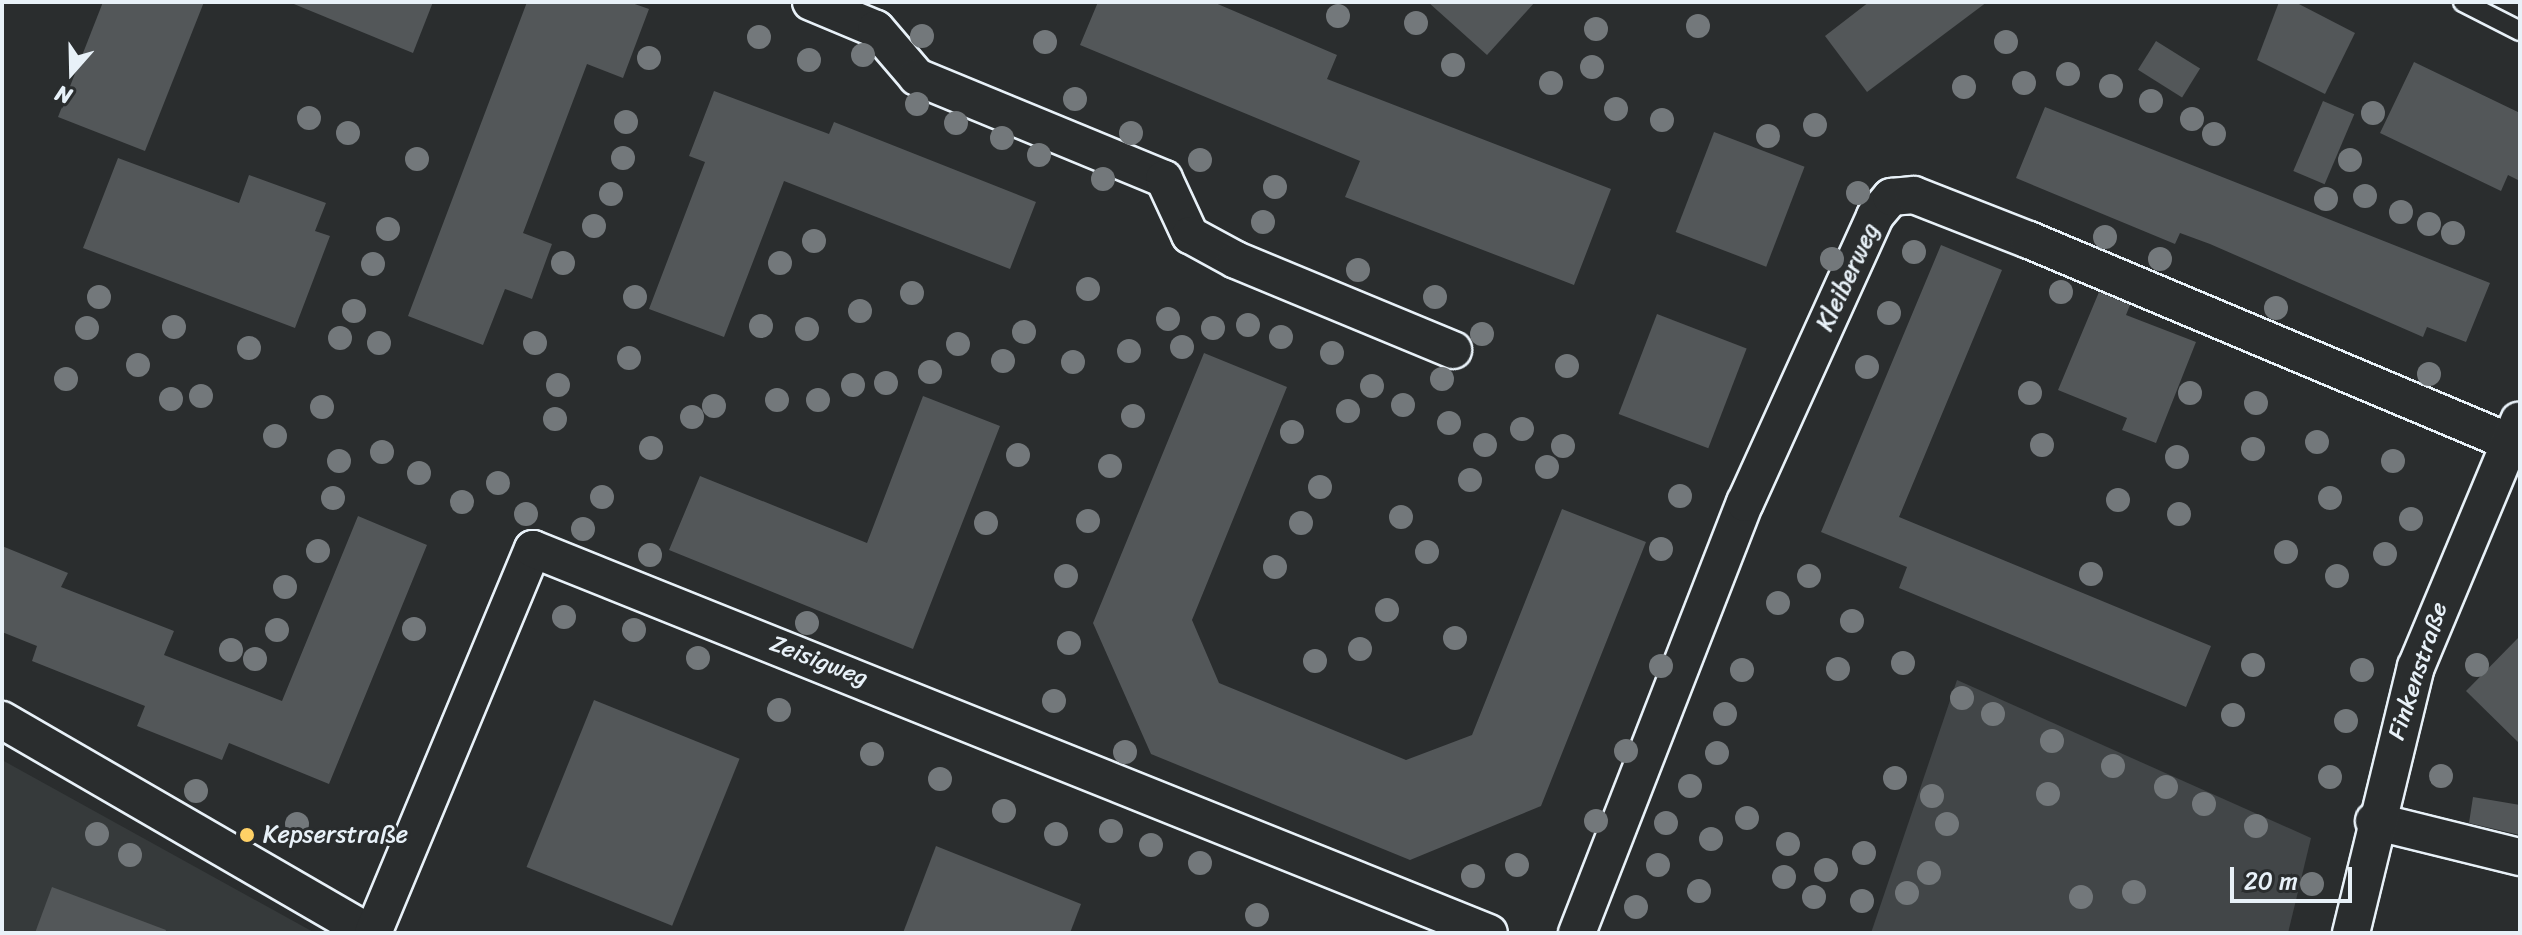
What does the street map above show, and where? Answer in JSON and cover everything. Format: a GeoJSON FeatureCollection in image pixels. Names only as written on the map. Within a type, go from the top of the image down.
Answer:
{"type":"FeatureCollection","features":[{"type":"Feature","properties":{"kind":"street"},"geometry":{"type":"LineString","coordinates":[[811,2],[876,29],[917,77],[1164,179],[1190,235],[1236,260],[1453,350]]}},
{"type":"Feature","properties":{"kind":"street","name":"Kleiberweg"},"geometry":{"type":"LineString","coordinates":[[1577,933],[1745,503],[1875,216],[1891,197],[1914,195],[2514,430]]}},
{"type":"Feature","properties":{"kind":"street","name":"Finkenstraße"},"geometry":{"type":"LineString","coordinates":[[2351,933],[2374,821],[2416,667],[2514,430]]}},
{"type":"Feature","properties":{"kind":"street","name":"Zeisigweg"},"geometry":{"type":"LineString","coordinates":[[371,933],[533,549],[1489,933]]}},
{"type":"Feature","properties":{"kind":"street"},"geometry":{"type":"LineString","coordinates":[[2,720],[371,933]]}},
{"type":"Feature","properties":{"kind":"street"},"geometry":{"type":"LineString","coordinates":[[2374,821],[2520,857]]}},
{"type":"Feature","properties":{"kind":"lane"},"geometry":{"type":"LineString","coordinates":[[2463,2],[2520,31]]}},
{"type":"Feature","properties":{"kind":"shaded area"},"geometry":{"type":"Polygon","coordinates":[[[1957,680],[2311,838],[2288,933],[1871,933],[1957,680]]]}},
{"type":"Feature","properties":{"kind":"shaded area"},"geometry":{"type":"Polygon","coordinates":[[[2,760],[315,933],[2,933],[2,760]]]}},
{"type":"Feature","properties":{"kind":"building"},"geometry":{"type":"Polygon","coordinates":[[[103,2],[204,2],[145,151],[58,117],[103,2]]]}},
{"type":"Feature","properties":{"kind":"building"},"geometry":{"type":"Polygon","coordinates":[[[289,2],[433,2],[413,53],[289,2]]]}},
{"type":"Feature","properties":{"kind":"building"},"geometry":{"type":"Polygon","coordinates":[[[527,2],[629,2],[649,9],[623,78],[587,64],[523,233],[552,244],[532,299],[505,289],[483,345],[408,316],[527,2]]]}},
{"type":"Feature","properties":{"kind":"building"},"geometry":{"type":"Polygon","coordinates":[[[1098,2],[1213,2],[1337,55],[1327,79],[1611,189],[1574,285],[1345,197],[1360,161],[1080,45],[1098,2]]]}},
{"type":"Feature","properties":{"kind":"building"},"geometry":{"type":"Polygon","coordinates":[[[1428,2],[1535,2],[1487,55],[1428,2]]]}},
{"type":"Feature","properties":{"kind":"building"},"geometry":{"type":"Polygon","coordinates":[[[1869,2],[1987,2],[1867,92],[1825,36],[1869,2]]]}},
{"type":"Feature","properties":{"kind":"building"},"geometry":{"type":"Polygon","coordinates":[[[2279,2],[2295,2],[2355,33],[2325,94],[2257,60],[2279,2]]]}},
{"type":"Feature","properties":{"kind":"building"},"geometry":{"type":"Polygon","coordinates":[[[2156,41],[2200,69],[2182,97],[2138,70],[2156,41]]]}},
{"type":"Feature","properties":{"kind":"building"},"geometry":{"type":"Polygon","coordinates":[[[2414,62],[2520,113],[2520,181],[2508,175],[2501,191],[2380,133],[2414,62]]]}},
{"type":"Feature","properties":{"kind":"building"},"geometry":{"type":"Polygon","coordinates":[[[714,91],[829,134],[834,122],[1036,202],[1010,269],[784,181],[724,337],[649,309],[705,162],[689,156],[714,91]]]}},
{"type":"Feature","properties":{"kind":"building"},"geometry":{"type":"Polygon","coordinates":[[[2323,101],[2354,114],[2325,184],[2293,171],[2323,101]]]}},
{"type":"Feature","properties":{"kind":"building"},"geometry":{"type":"Polygon","coordinates":[[[2045,107],[2490,283],[2466,342],[2427,327],[2423,337],[2210,244],[2180,233],[2175,244],[2016,178],[2045,107]]]}},
{"type":"Feature","properties":{"kind":"building"},"geometry":{"type":"Polygon","coordinates":[[[1714,132],[1805,167],[1766,267],[1676,232],[1714,132]]]}},
{"type":"Feature","properties":{"kind":"building"},"geometry":{"type":"Polygon","coordinates":[[[118,158],[239,203],[249,175],[326,203],[315,231],[330,236],[295,328],[83,248],[118,158]]]}},
{"type":"Feature","properties":{"kind":"building"},"geometry":{"type":"Polygon","coordinates":[[[1941,245],[2002,270],[1899,517],[2211,646],[2186,707],[1899,588],[1907,567],[1821,532],[1941,245]]]}},
{"type":"Feature","properties":{"kind":"building"},"geometry":{"type":"Polygon","coordinates":[[[2099,292],[2130,305],[2126,315],[2196,342],[2156,443],[2122,430],[2127,418],[2058,390],[2099,292]]]}},
{"type":"Feature","properties":{"kind":"building"},"geometry":{"type":"Polygon","coordinates":[[[1657,314],[1747,348],[1708,448],[1619,414],[1657,314]]]}},
{"type":"Feature","properties":{"kind":"building"},"geometry":{"type":"Polygon","coordinates":[[[1204,353],[1287,387],[1192,620],[1219,683],[1406,760],[1472,735],[1562,509],[1646,542],[1541,806],[1410,860],[1151,754],[1093,623],[1204,353]]]}},
{"type":"Feature","properties":{"kind":"building"},"geometry":{"type":"Polygon","coordinates":[[[923,396],[1000,426],[913,649],[669,550],[700,476],[867,543],[923,396]]]}},
{"type":"Feature","properties":{"kind":"building"},"geometry":{"type":"Polygon","coordinates":[[[358,516],[427,545],[329,784],[229,743],[222,760],[137,726],[145,706],[32,661],[37,646],[2,632],[2,546],[68,573],[61,587],[174,631],[164,655],[282,701],[358,516]]]}},
{"type":"Feature","properties":{"kind":"building"},"geometry":{"type":"Polygon","coordinates":[[[2520,636],[2520,744],[2466,691],[2520,636]]]}},
{"type":"Feature","properties":{"kind":"building"},"geometry":{"type":"Polygon","coordinates":[[[594,700],[740,759],[672,926],[527,867],[594,700]]]}},
{"type":"Feature","properties":{"kind":"building"},"geometry":{"type":"Polygon","coordinates":[[[2473,797],[2520,805],[2520,835],[2469,823],[2473,797]]]}},
{"type":"Feature","properties":{"kind":"building"},"geometry":{"type":"Polygon","coordinates":[[[936,846],[1081,904],[1070,933],[903,933],[936,846]]]}},
{"type":"Feature","properties":{"kind":"building"},"geometry":{"type":"Polygon","coordinates":[[[52,887],[166,930],[165,933],[35,933],[52,887]]]}},
{"type":"Feature","properties":{"kind":"place","name":"Kepserstraße"},"geometry":{"type":"Point","coordinates":[247,835]}}]}
